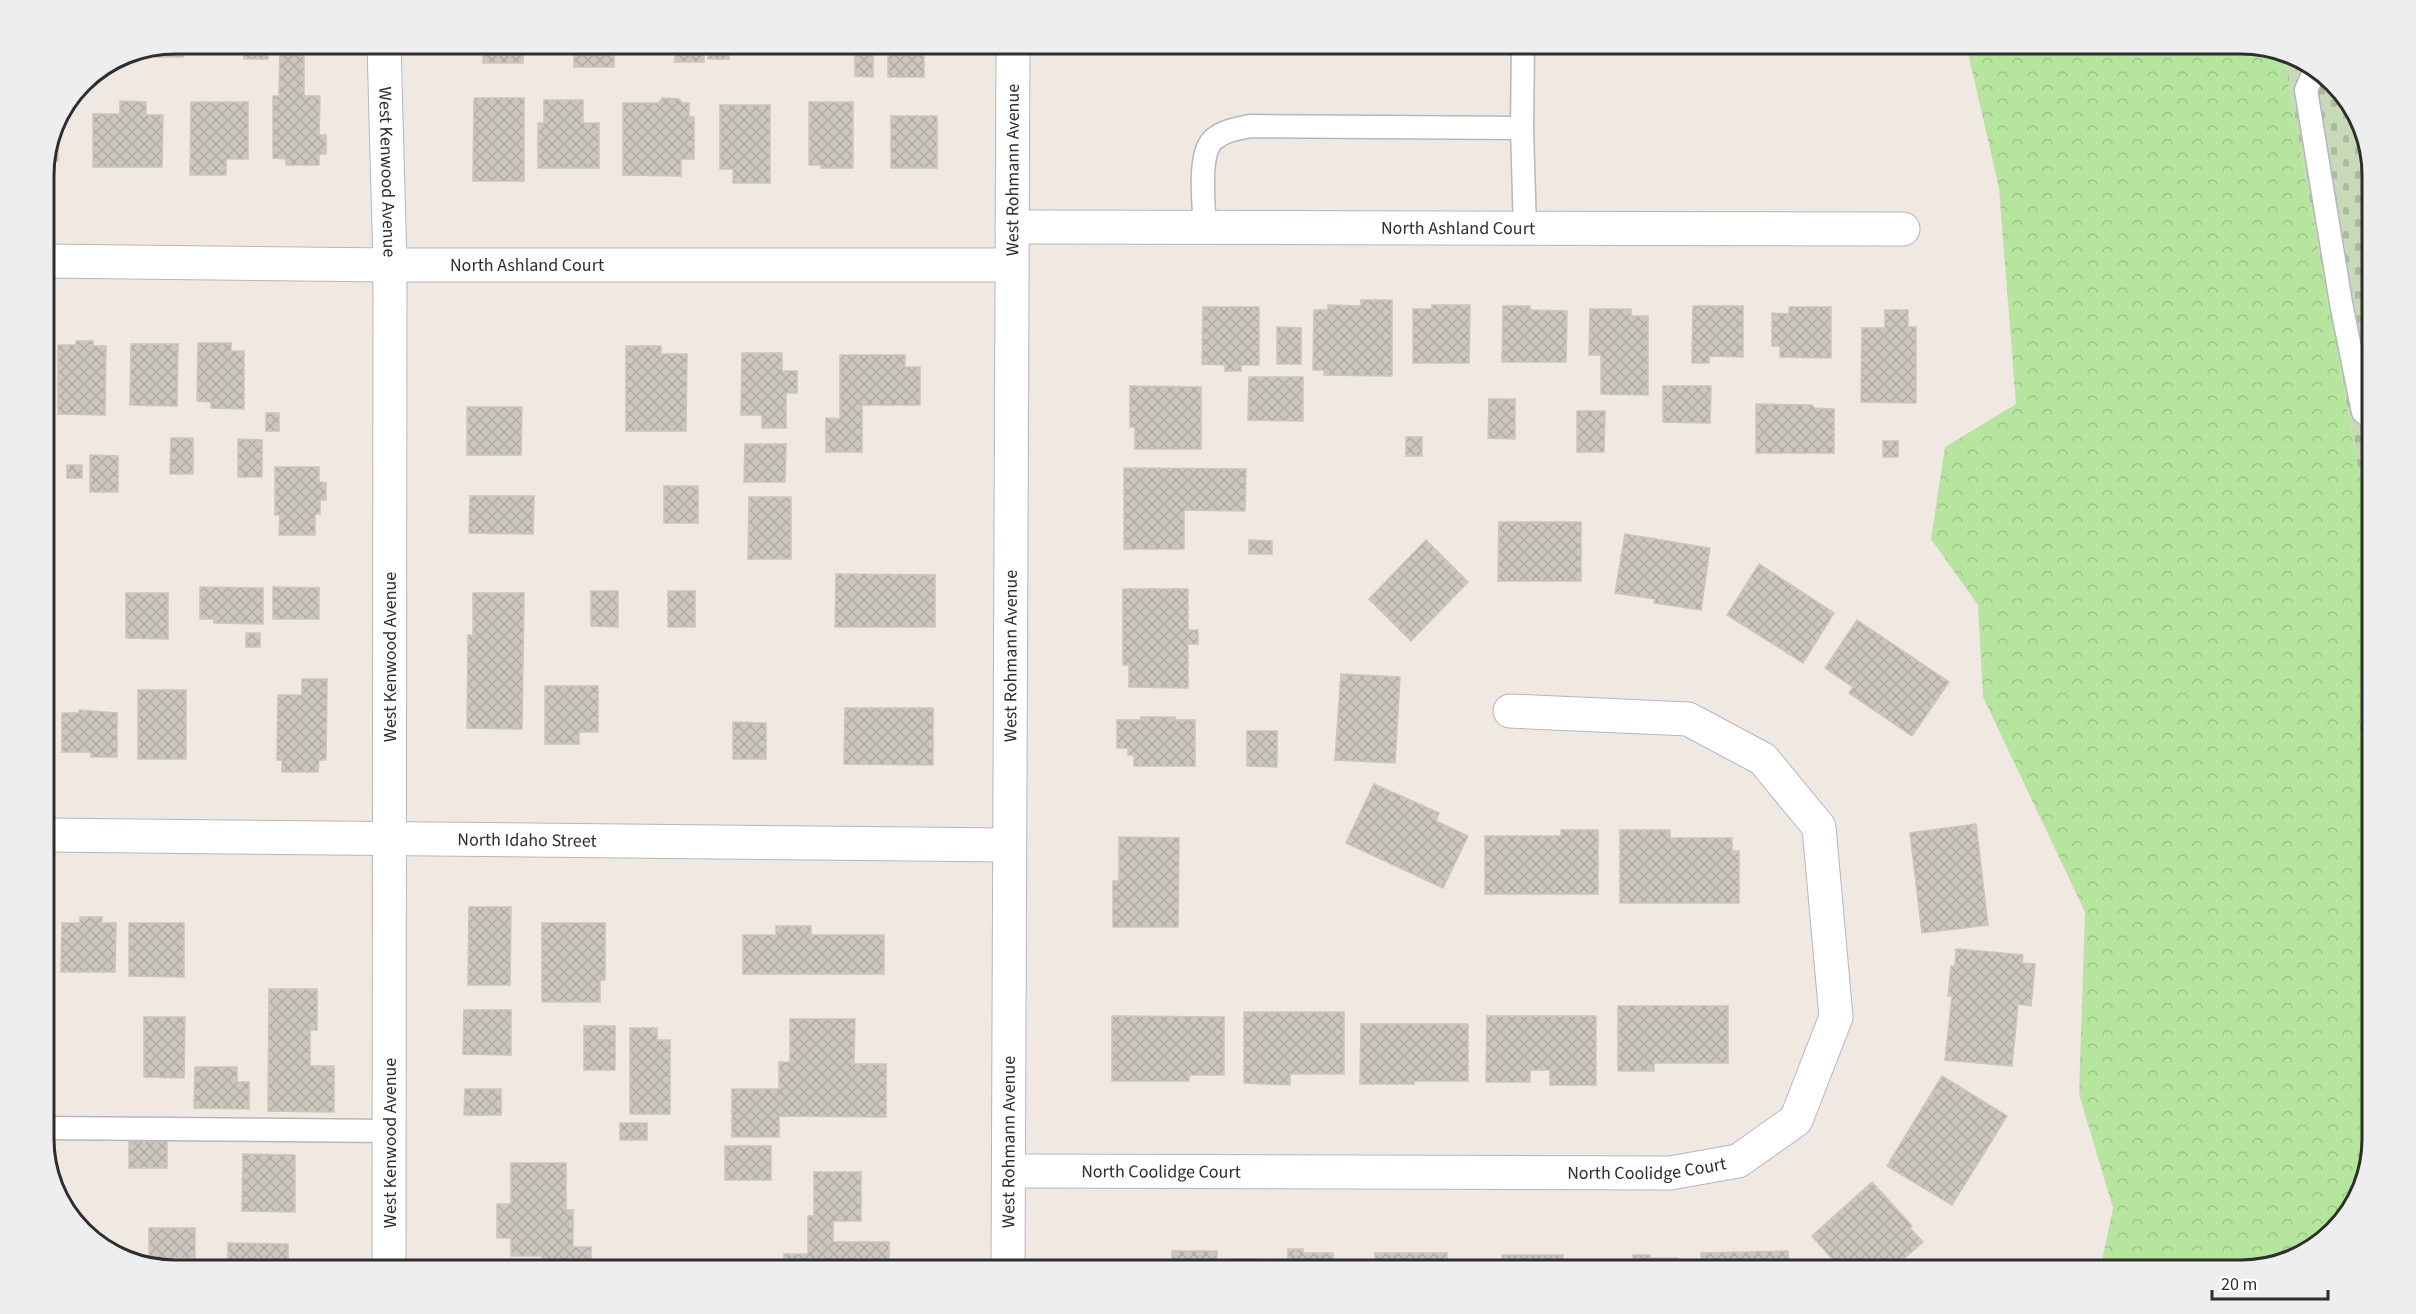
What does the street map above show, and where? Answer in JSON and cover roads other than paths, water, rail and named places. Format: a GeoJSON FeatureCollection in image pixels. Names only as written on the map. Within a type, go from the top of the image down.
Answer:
{"type":"FeatureCollection","features":[{"type":"Feature","properties":{"kind":"street","name":"West Kenwood Avenue"},"geometry":{"type":"LineString","coordinates":[[384,54],[390,265],[389,1260]]}},
{"type":"Feature","properties":{"kind":"street","name":"West Rohmann Avenue"},"geometry":{"type":"LineString","coordinates":[[1008,1260],[1013,54]]}},
{"type":"Feature","properties":{"kind":"street","name":"North Ashland Court"},"geometry":{"type":"LineString","coordinates":[[1012,227],[1525,230],[1903,229]]}},
{"type":"Feature","properties":{"kind":"street","name":"North Ashland Court"},"geometry":{"type":"LineString","coordinates":[[54,261],[390,265],[1012,265]]}},
{"type":"Feature","properties":{"kind":"street","name":"North Coolidge Court"},"geometry":{"type":"LineString","coordinates":[[1009,1171],[1670,1173],[1738,1161],[1796,1120],[1836,1017],[1819,827],[1763,759],[1688,719],[1510,711]]}},
{"type":"Feature","properties":{"kind":"street","name":"North Idaho Street"},"geometry":{"type":"LineString","coordinates":[[54,835],[1009,845]]}},
{"type":"Feature","properties":{"kind":"lane"},"geometry":{"type":"LineString","coordinates":[[1523,54],[1525,230]]}},
{"type":"Feature","properties":{"kind":"lane"},"geometry":{"type":"LineString","coordinates":[[2312,77],[2306,90],[2341,303],[2362,407]]}},
{"type":"Feature","properties":{"kind":"lane"},"geometry":{"type":"LineString","coordinates":[[1205,227],[1203,182],[1205,155],[1212,140],[1229,130],[1250,126],[1522,128]]}},
{"type":"Feature","properties":{"kind":"lane"},"geometry":{"type":"LineString","coordinates":[[54,1128],[390,1131]]}}]}
